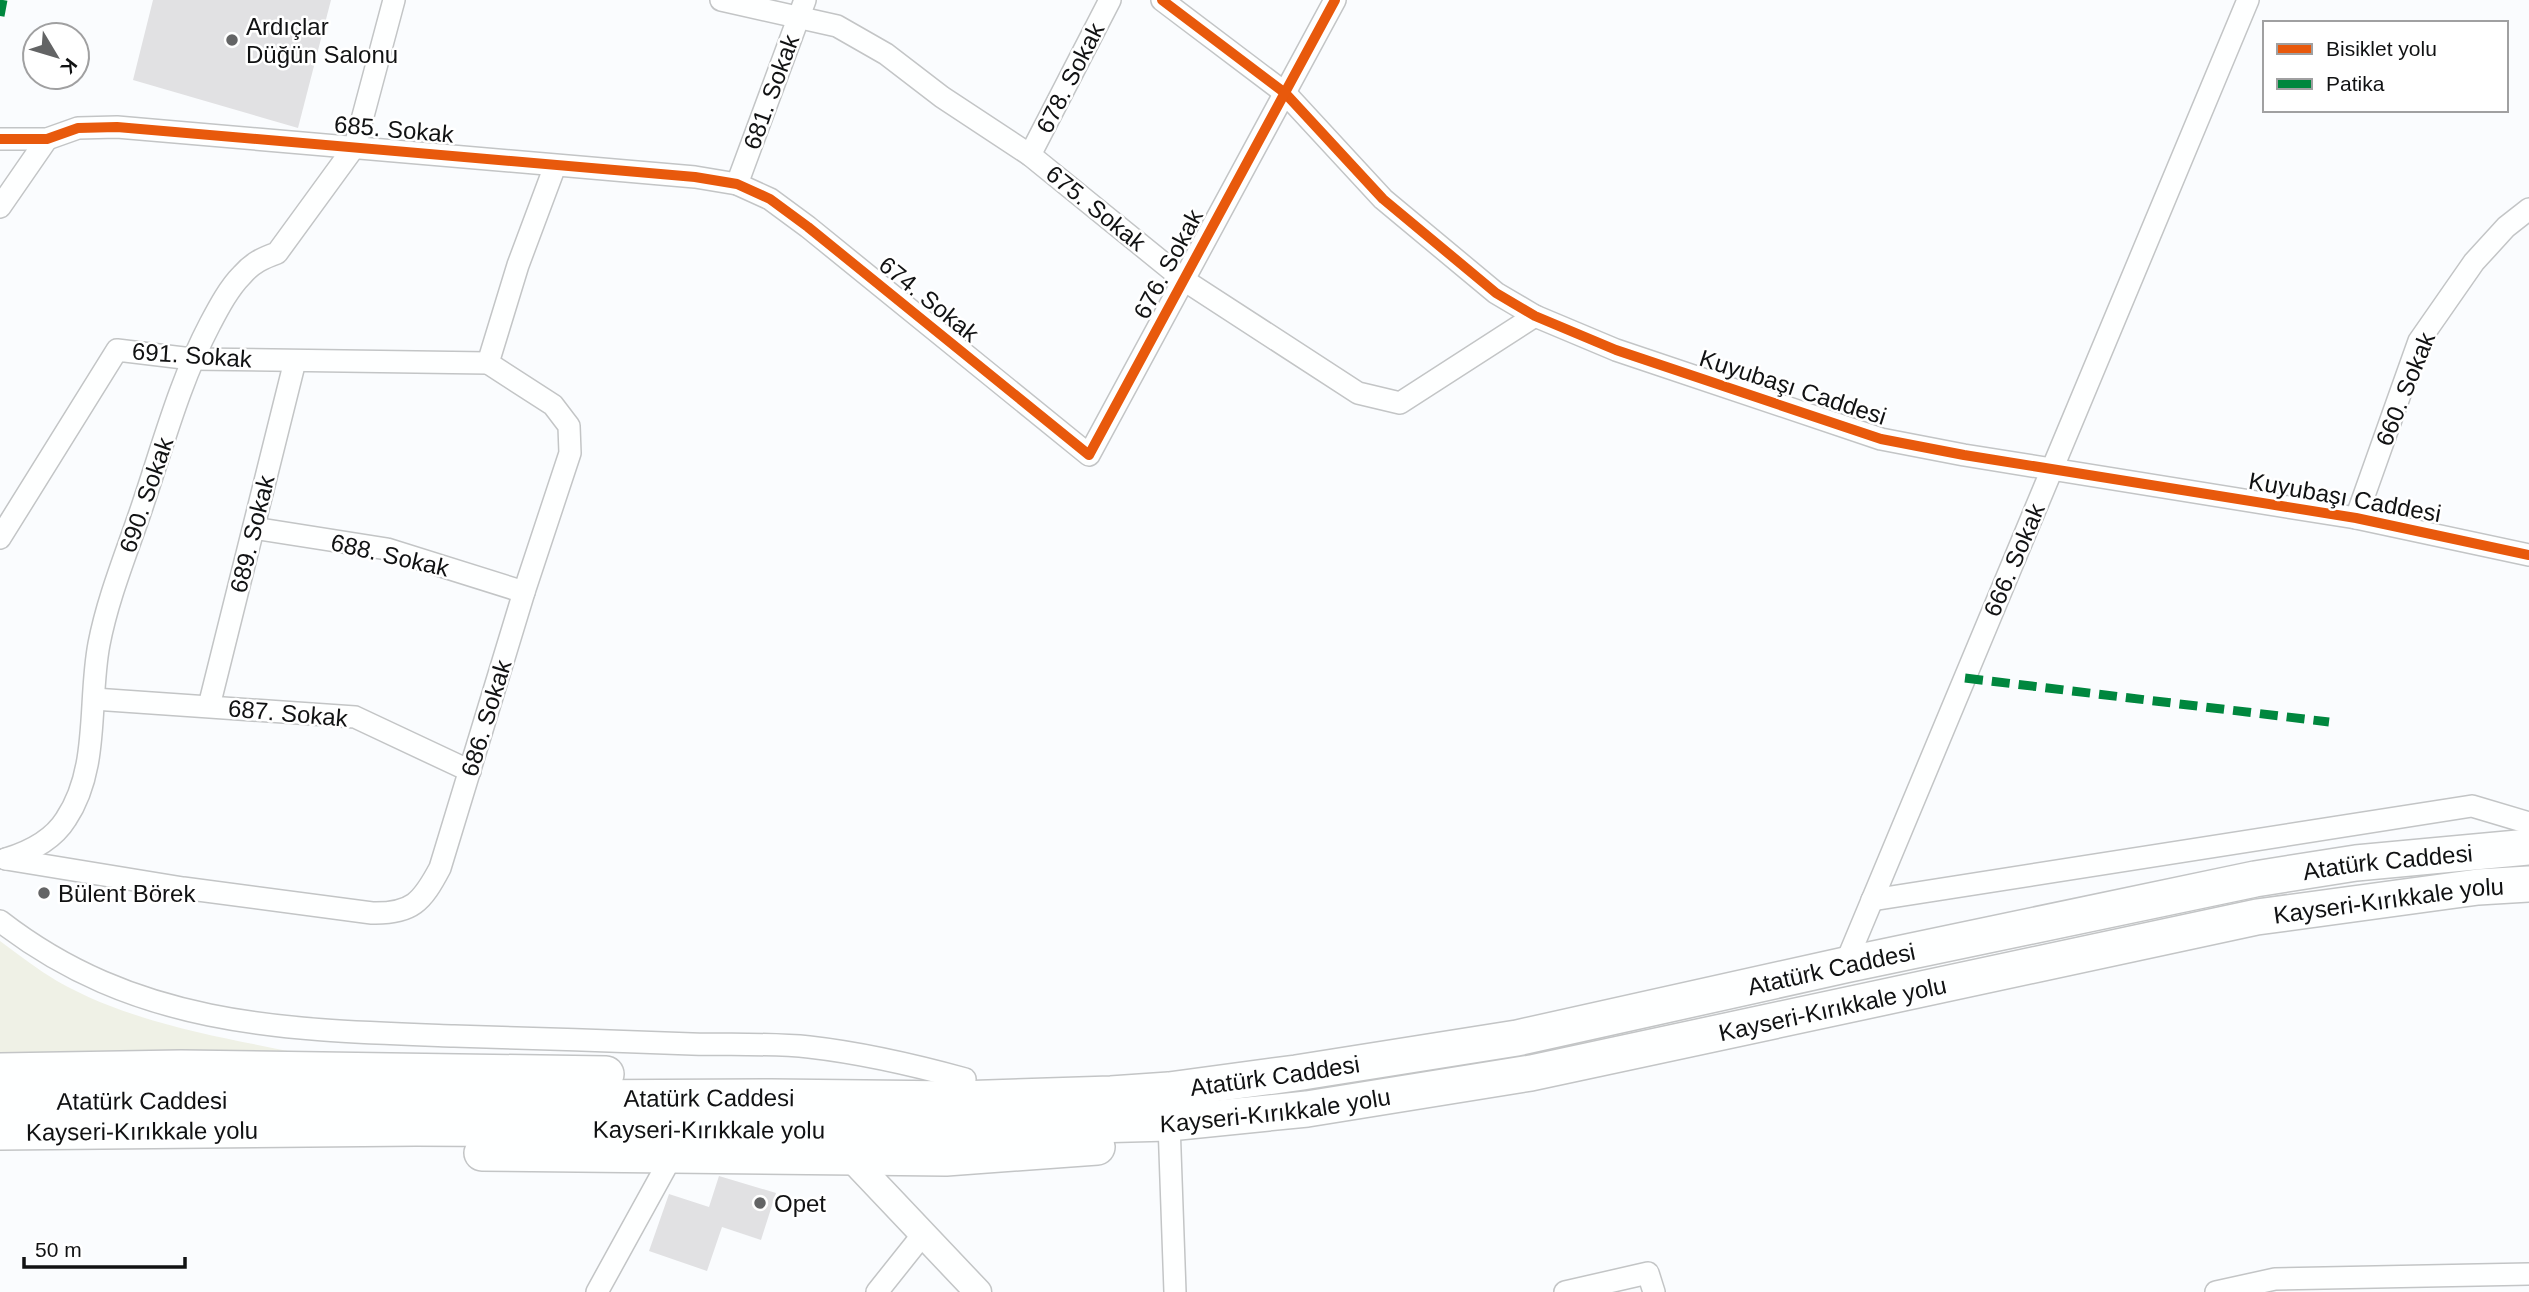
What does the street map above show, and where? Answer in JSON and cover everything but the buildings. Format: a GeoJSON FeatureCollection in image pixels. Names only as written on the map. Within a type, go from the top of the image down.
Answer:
{"type":"FeatureCollection","features":[{"type":"Feature","properties":{"kind":"highway","name":"Atatürk Caddesi"},"geometry":{"type":"LineString","coordinates":[[4,1081],[743,1097],[958,1099],[1111,1094],[1169,1107],[1296,1073],[1517,1038],[1845,965],[2255,879],[2356,863],[2529,847]]}},
{"type":"Feature","properties":{"kind":"highway","name":"Kayseri-Kırıkkale yolu"},"geometry":{"type":"LineString","coordinates":[[5,1143],[416,1128],[906,1130],[1169,1107],[1307,1109],[1531,1073],[2257,917],[2478,887],[2529,884]]}},
{"type":"Feature","properties":{"kind":"highway"},"geometry":{"type":"LineString","coordinates":[[4,1081],[181,1068],[1112,1081],[1169,1107],[1123,1145],[946,1158],[5,1143]]}},
{"type":"Feature","properties":{"kind":"street"},"geometry":{"type":"LineString","coordinates":[[355,146],[394,0]]}},
{"type":"Feature","properties":{"kind":"street","name":"675. Sokak"},"geometry":{"type":"LineString","coordinates":[[721,0],[802,9],[886,54],[942,97],[1030,155],[1184,279],[1358,393],[1400,403],[1535,316]]}},
{"type":"Feature","properties":{"kind":"street","name":"678. Sokak"},"geometry":{"type":"LineString","coordinates":[[1030,155],[1110,0]]}},
{"type":"Feature","properties":{"kind":"street","name":"Kuyubaşı Caddesi"},"geometry":{"type":"LineString","coordinates":[[1162,0],[1285,93],[1383,199],[1496,293],[1535,316],[1616,350],[1881,439],[2356,518],[2529,555]]}},
{"type":"Feature","properties":{"kind":"street","name":"676. Sokak"},"geometry":{"type":"LineString","coordinates":[[1089,456],[1335,0]]}},
{"type":"Feature","properties":{"kind":"street","name":"666. Sokak"},"geometry":{"type":"LineString","coordinates":[[1845,965],[2248,0]]}},
{"type":"Feature","properties":{"kind":"street","name":"681. Sokak"},"geometry":{"type":"LineString","coordinates":[[737,184],[802,9]]}},
{"type":"Feature","properties":{"kind":"street","name":"685. Sokak"},"geometry":{"type":"LineString","coordinates":[[0,139],[47,139],[78,128],[117,127],[695,177],[737,184]]}},
{"type":"Feature","properties":{"kind":"street"},"geometry":{"type":"LineString","coordinates":[[0,207],[47,139]]}},
{"type":"Feature","properties":{"kind":"street","name":"690. Sokak"},"geometry":{"type":"LineString","coordinates":[[3,859],[31,850],[47,839],[66,820],[77,796],[86,769],[94,699],[94,673],[104,621],[192,359],[219,308],[241,276],[258,260],[277,253],[355,146]]}},
{"type":"Feature","properties":{"kind":"street"},"geometry":{"type":"LineString","coordinates":[[488,363],[518,265],[555,166]]}},
{"type":"Feature","properties":{"kind":"street","name":"674. Sokak"},"geometry":{"type":"LineString","coordinates":[[737,184],[770,199],[808,227],[1089,456]]}},
{"type":"Feature","properties":{"kind":"street","name":"660. Sokak"},"geometry":{"type":"LineString","coordinates":[[2356,518],[2419,341],[2474,262],[2506,227],[2529,209]]}},
{"type":"Feature","properties":{"kind":"street","name":"691. Sokak"},"geometry":{"type":"LineString","coordinates":[[0,538],[117,350],[192,359],[488,363]]}},
{"type":"Feature","properties":{"kind":"street","name":"689. Sokak"},"geometry":{"type":"LineString","coordinates":[[209,706],[295,361]]}},
{"type":"Feature","properties":{"kind":"street","name":"686. Sokak"},"geometry":{"type":"LineString","coordinates":[[3,859],[183,888],[389,914],[409,909],[426,895],[440,868],[524,592],[570,453],[569,426],[554,405],[488,363]]}},
{"type":"Feature","properties":{"kind":"street","name":"688. Sokak"},"geometry":{"type":"LineString","coordinates":[[254,528],[387,550],[524,592]]}},
{"type":"Feature","properties":{"kind":"street","name":"687. Sokak"},"geometry":{"type":"LineString","coordinates":[[94,699],[355,717],[470,771]]}},
{"type":"Feature","properties":{"kind":"street"},"geometry":{"type":"LineString","coordinates":[[1872,900],[2472,806],[2529,823]]}},
{"type":"Feature","properties":{"kind":"street"},"geometry":{"type":"LineString","coordinates":[[0,921],[55,957],[100,981],[170,1005],[239,1022],[321,1031],[808,1047],[914,1065],[965,1079]]}},
{"type":"Feature","properties":{"kind":"street"},"geometry":{"type":"LineString","coordinates":[[1169,1107],[1175,1292]]}},
{"type":"Feature","properties":{"kind":"street"},"geometry":{"type":"LineString","coordinates":[[597,1292],[673,1154]]}},
{"type":"Feature","properties":{"kind":"street"},"geometry":{"type":"LineString","coordinates":[[851,1158],[978,1292]]}},
{"type":"Feature","properties":{"kind":"street"},"geometry":{"type":"LineString","coordinates":[[877,1292],[924,1233]]}},
{"type":"Feature","properties":{"kind":"street"},"geometry":{"type":"LineString","coordinates":[[1565,1292],[1648,1273],[1654,1292]]}},
{"type":"Feature","properties":{"kind":"street"},"geometry":{"type":"LineString","coordinates":[[2217,1292],[2275,1279],[2529,1274]]}},
{"type":"Feature","properties":{"kind":"shaded area"},"geometry":{"type":"Polygon","coordinates":[[[0,941],[57,981],[113,1007],[172,1026],[293,1052],[57,1057],[0,1052],[0,941]]]}},
{"type":"Feature","properties":{"kind":"marked path"},"geometry":{"type":"LineString","coordinates":[[0,16],[3,0]]}},
{"type":"Feature","properties":{"kind":"marked path"},"geometry":{"type":"LineString","coordinates":[[1965,678],[2329,722]]}},
{"type":"Feature","properties":{"kind":"cycle path"},"geometry":{"type":"LineString","coordinates":[[1162,0],[1285,93],[1383,199],[1496,293],[1535,316],[1616,350],[1881,439],[1964,455],[2356,518],[2529,555]]}},
{"type":"Feature","properties":{"kind":"cycle path"},"geometry":{"type":"LineString","coordinates":[[0,139],[47,139],[78,128],[117,127],[695,177],[737,184],[770,199],[808,227],[1089,455],[1335,0]]}},
{"type":"Feature","properties":{"kind":"place","name":"Ardıçlar Düğün Salonu"},"geometry":{"type":"Point","coordinates":[232,40]}},
{"type":"Feature","properties":{"kind":"place","name":"Bülent Börek"},"geometry":{"type":"Point","coordinates":[44,893]}},
{"type":"Feature","properties":{"kind":"place","name":"Opet"},"geometry":{"type":"Point","coordinates":[760,1203]}}]}
